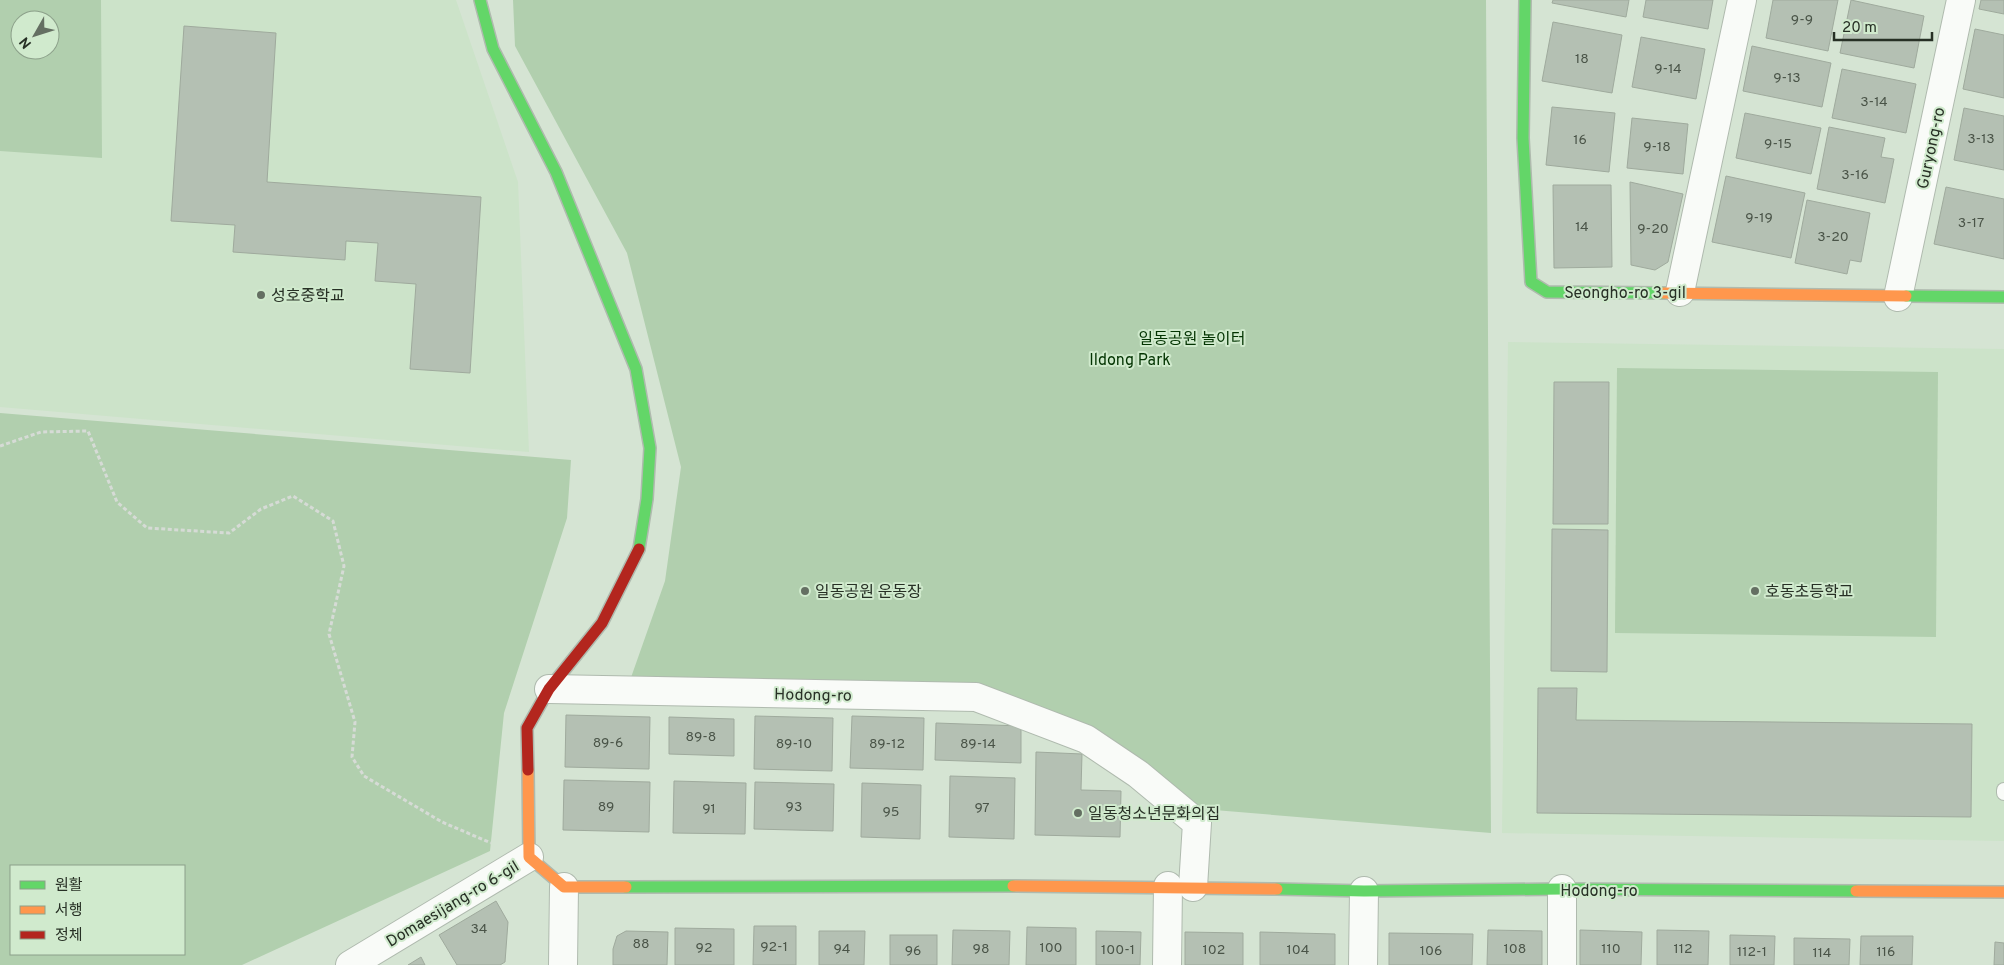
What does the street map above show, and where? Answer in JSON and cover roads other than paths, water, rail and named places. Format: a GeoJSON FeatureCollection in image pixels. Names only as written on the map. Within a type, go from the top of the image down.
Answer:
{"type":"FeatureCollection","features":[{"type":"Feature","properties":{"kind":"street"},"geometry":{"type":"LineString","coordinates":[[480,0],[493,49],[556,172],[636,369],[650,448],[647,498],[638,553],[602,623],[549,689],[527,728],[529,857],[564,887],[563,965]]}},
{"type":"Feature","properties":{"kind":"street","name":"Seongho-ro 3-gil"},"geometry":{"type":"LineString","coordinates":[[1525,0],[1523,138],[1530,282],[1547,292],[2004,297]]}},
{"type":"Feature","properties":{"kind":"street"},"geometry":{"type":"LineString","coordinates":[[1680,292],[1742,0]]}},
{"type":"Feature","properties":{"kind":"street","name":"Guryong-ro"},"geometry":{"type":"LineString","coordinates":[[1898,297],[1961,0]]}},
{"type":"Feature","properties":{"kind":"street","name":"Hodong-ro"},"geometry":{"type":"LineString","coordinates":[[549,689],[976,697],[1086,739],[1138,774],[1197,823],[1181,886]]}},
{"type":"Feature","properties":{"kind":"street","name":"Domaesijang-ro 6-gil"},"geometry":{"type":"LineString","coordinates":[[350,965],[529,857]]}},
{"type":"Feature","properties":{"kind":"street"},"geometry":{"type":"LineString","coordinates":[[1167,965],[1181,886]]}},
{"type":"Feature","properties":{"kind":"street","name":"Hodong-ro"},"geometry":{"type":"LineString","coordinates":[[564,887],[1181,886],[1364,890],[1562,889],[2004,892]]}},
{"type":"Feature","properties":{"kind":"street"},"geometry":{"type":"LineString","coordinates":[[1562,889],[1562,965]]}},
{"type":"Feature","properties":{"kind":"street"},"geometry":{"type":"LineString","coordinates":[[1364,890],[1364,965]]}},
{"type":"Feature","properties":{"kind":"place","name":"성호중학교"},"geometry":{"type":"Point","coordinates":[261,295]}},
{"type":"Feature","properties":{"kind":"place","name":"일동공원 운동장"},"geometry":{"type":"Point","coordinates":[805,591]}},
{"type":"Feature","properties":{"kind":"place","name":"호동초등학교"},"geometry":{"type":"Point","coordinates":[1755,591]}},
{"type":"Feature","properties":{"kind":"place","name":"일동청소년문화의집"},"geometry":{"type":"Point","coordinates":[1078,813]}},
{"type":"Feature","properties":{"kind":"park label","name":"일동공원 놀이터"},"geometry":{"type":"Point","coordinates":[1192,338]}},
{"type":"Feature","properties":{"kind":"park label","name":"Ildong Park"},"geometry":{"type":"Point","coordinates":[1130,359]}}]}
